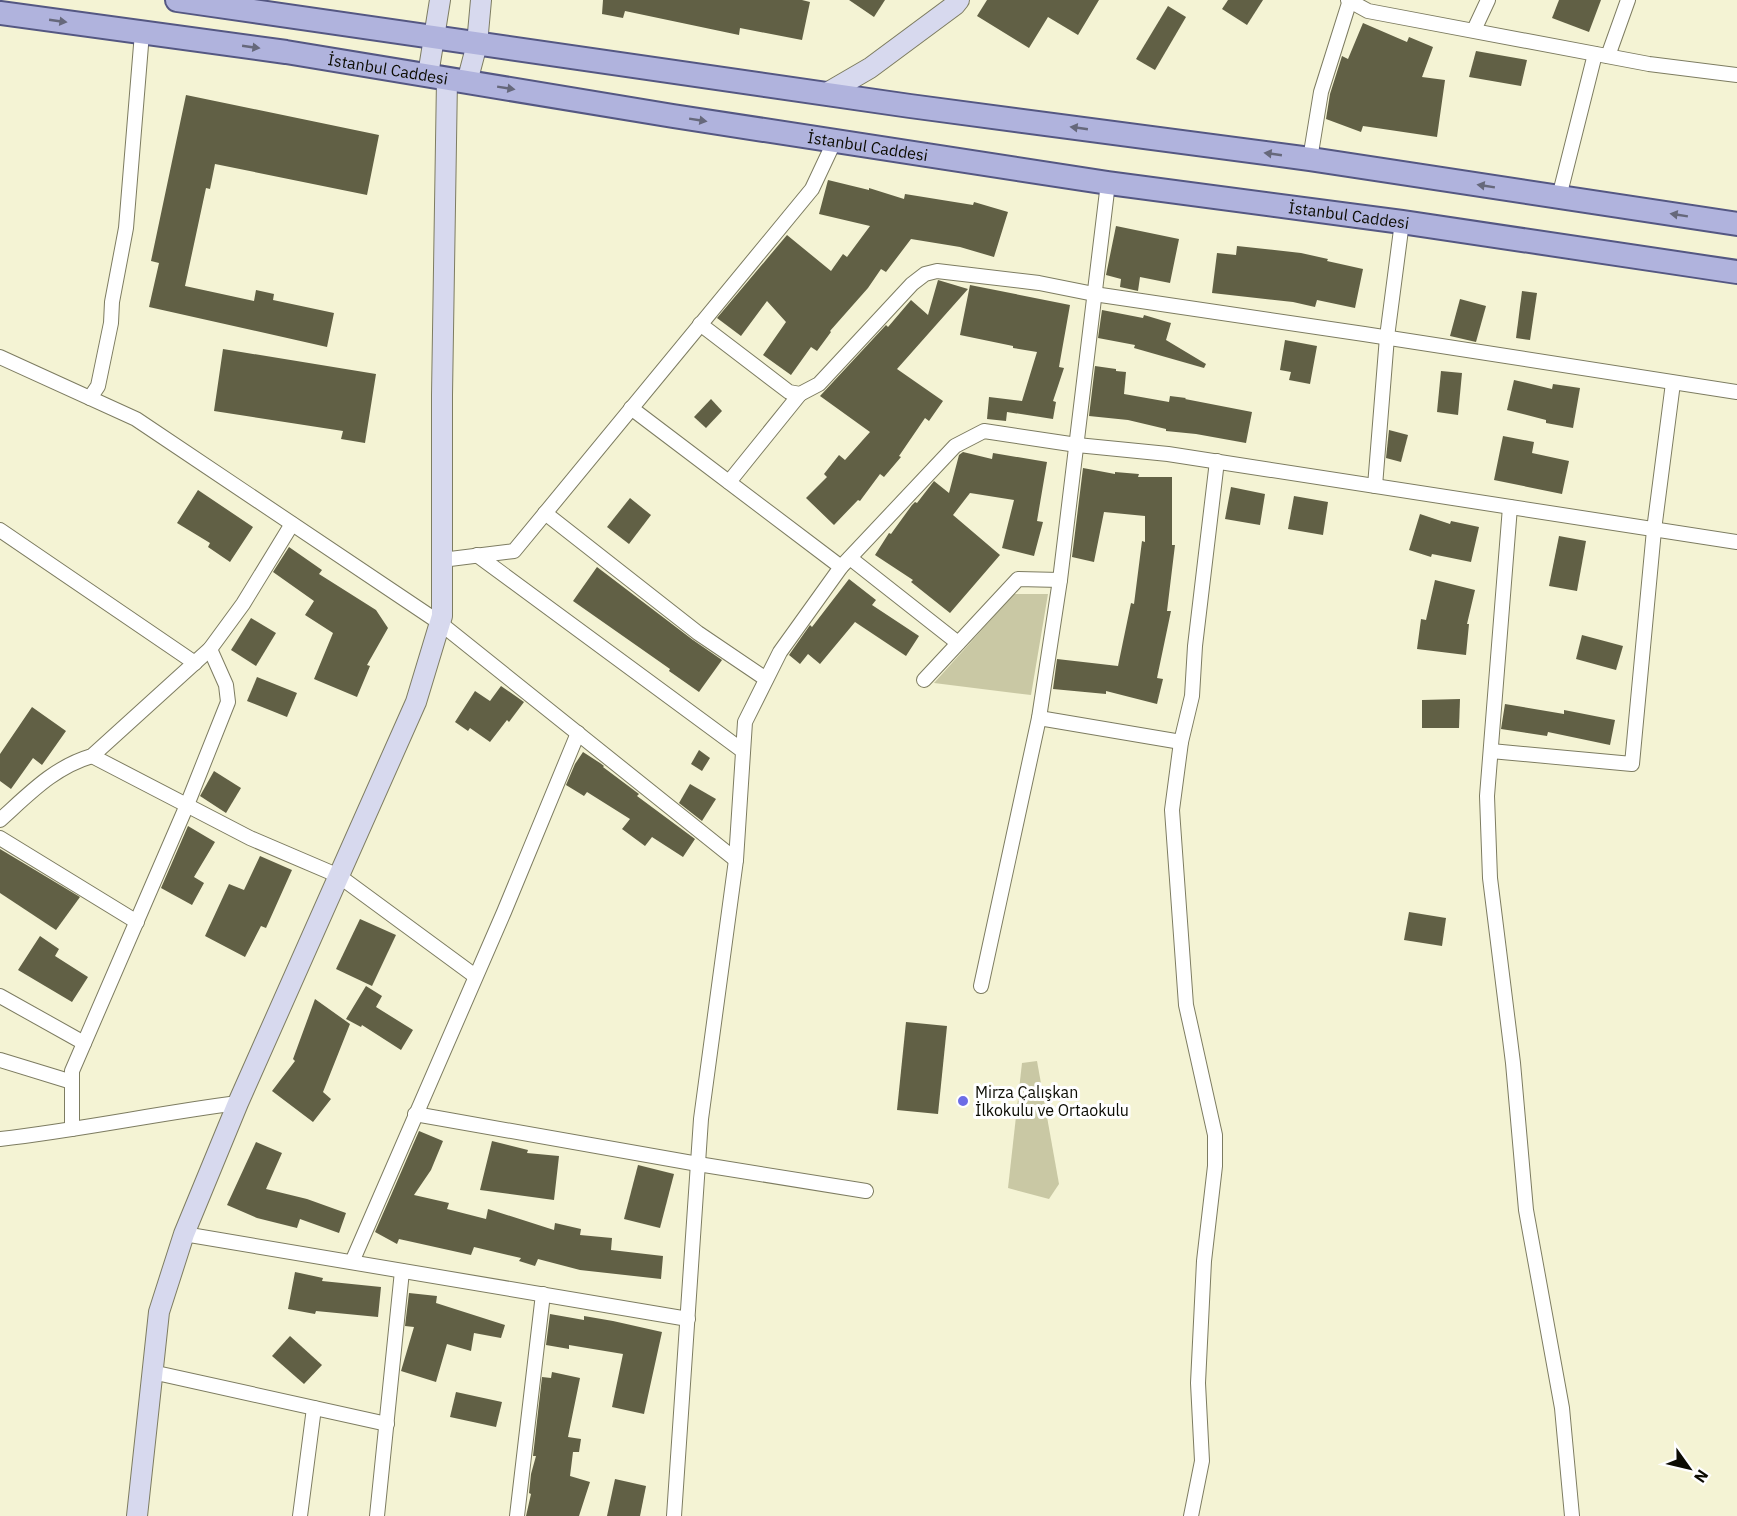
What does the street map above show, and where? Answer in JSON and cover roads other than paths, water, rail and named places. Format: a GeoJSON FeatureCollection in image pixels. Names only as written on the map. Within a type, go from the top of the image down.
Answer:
{"type":"FeatureCollection","features":[{"type":"Feature","properties":{"kind":"main road"},"geometry":{"type":"LineString","coordinates":[[177,0],[477,44],[1310,159],[1737,224]]}},
{"type":"Feature","properties":{"kind":"main road","name":"İstanbul Caddesi"},"geometry":{"type":"LineString","coordinates":[[0,13],[286,52],[1108,183],[1402,222],[1737,272]]}},
{"type":"Feature","properties":{"kind":"street"},"geometry":{"type":"LineString","coordinates":[[136,1516],[159,1312],[184,1234],[238,1103],[416,702],[442,616],[448,79],[435,38],[440,0]]}},
{"type":"Feature","properties":{"kind":"street"},"geometry":{"type":"LineString","coordinates":[[448,79],[477,44],[481,0]]}},
{"type":"Feature","properties":{"kind":"street"},"geometry":{"type":"LineString","coordinates":[[827,93],[870,68],[956,5],[959,0]]}},
{"type":"Feature","properties":{"kind":"street"},"geometry":{"type":"LineString","coordinates":[[1310,159],[1321,92],[1349,0],[1368,11],[1649,64],[1737,75]]}},
{"type":"Feature","properties":{"kind":"street"},"geometry":{"type":"LineString","coordinates":[[1474,30],[1488,0]]}},
{"type":"Feature","properties":{"kind":"street"},"geometry":{"type":"LineString","coordinates":[[1558,197],[1601,55],[1629,0]]}},
{"type":"Feature","properties":{"kind":"street"},"geometry":{"type":"LineString","coordinates":[[90,398],[98,386],[111,323],[112,302],[126,228],[142,33]]}},
{"type":"Feature","properties":{"kind":"street"},"geometry":{"type":"LineString","coordinates":[[442,560],[514,551],[812,189],[834,141]]}},
{"type":"Feature","properties":{"kind":"street"},"geometry":{"type":"LineString","coordinates":[[981,986],[1038,718],[1060,580],[1108,183]]}},
{"type":"Feature","properties":{"kind":"street"},"geometry":{"type":"LineString","coordinates":[[1376,486],[1387,338],[1402,222]]}},
{"type":"Feature","properties":{"kind":"street"},"geometry":{"type":"LineString","coordinates":[[729,482],[800,394],[819,384],[912,284],[925,274],[937,271],[1028,281],[1094,294],[1737,392]]}},
{"type":"Feature","properties":{"kind":"street"},"geometry":{"type":"LineString","coordinates":[[700,324],[789,392],[800,394]]}},
{"type":"Feature","properties":{"kind":"street"},"geometry":{"type":"LineString","coordinates":[[0,357],[136,419],[440,623],[736,860]]}},
{"type":"Feature","properties":{"kind":"street"},"geometry":{"type":"LineString","coordinates":[[1491,751],[1632,764],[1654,530],[1673,383]]}},
{"type":"Feature","properties":{"kind":"street"},"geometry":{"type":"LineString","coordinates":[[631,408],[729,482],[958,643]]}},
{"type":"Feature","properties":{"kind":"street"},"geometry":{"type":"LineString","coordinates":[[674,1516],[701,1119],[736,860],[745,722],[780,652],[845,563],[955,446],[984,431],[1077,445],[1168,454],[1737,542]]}},
{"type":"Feature","properties":{"kind":"street"},"geometry":{"type":"LineString","coordinates":[[1191,1516],[1202,1461],[1198,1383],[1204,1261],[1215,1166],[1215,1135],[1186,1005],[1176,895],[1172,810],[1181,742],[1192,696],[1195,646],[1217,462]]}},
{"type":"Feature","properties":{"kind":"street"},"geometry":{"type":"LineString","coordinates":[[1510,507],[1487,796],[1490,878],[1513,1063],[1526,1210],[1562,1408],[1572,1516]]}},
{"type":"Feature","properties":{"kind":"street"},"geometry":{"type":"LineString","coordinates":[[544,513],[698,633],[766,679]]}},
{"type":"Feature","properties":{"kind":"street"},"geometry":{"type":"LineString","coordinates":[[0,820],[49,777],[72,762],[92,756],[210,649],[243,604],[292,524]]}},
{"type":"Feature","properties":{"kind":"street"},"geometry":{"type":"LineString","coordinates":[[0,530],[195,663]]}},
{"type":"Feature","properties":{"kind":"street"},"geometry":{"type":"LineString","coordinates":[[477,555],[743,751]]}},
{"type":"Feature","properties":{"kind":"street"},"geometry":{"type":"LineString","coordinates":[[924,680],[1018,579],[1060,580]]}},
{"type":"Feature","properties":{"kind":"street"},"geometry":{"type":"LineString","coordinates":[[72,1129],[72,1071],[187,806],[228,702],[226,685],[210,649]]}},
{"type":"Feature","properties":{"kind":"street"},"geometry":{"type":"LineString","coordinates":[[1038,718],[1181,742]]}},
{"type":"Feature","properties":{"kind":"street"},"geometry":{"type":"LineString","coordinates":[[352,1262],[578,733]]}},
{"type":"Feature","properties":{"kind":"street"},"geometry":{"type":"LineString","coordinates":[[92,756],[250,838],[339,876],[476,976]]}},
{"type":"Feature","properties":{"kind":"street"},"geometry":{"type":"LineString","coordinates":[[0,838],[137,922]]}},
{"type":"Feature","properties":{"kind":"street"},"geometry":{"type":"LineString","coordinates":[[0,996],[84,1043]]}},
{"type":"Feature","properties":{"kind":"street"},"geometry":{"type":"LineString","coordinates":[[0,1060],[72,1082]]}},
{"type":"Feature","properties":{"kind":"street"},"geometry":{"type":"LineString","coordinates":[[0,1139],[238,1103]]}},
{"type":"Feature","properties":{"kind":"street"},"geometry":{"type":"LineString","coordinates":[[415,1114],[867,1191]]}},
{"type":"Feature","properties":{"kind":"street"},"geometry":{"type":"LineString","coordinates":[[184,1234],[688,1319]]}},
{"type":"Feature","properties":{"kind":"street"},"geometry":{"type":"LineString","coordinates":[[377,1516],[402,1271]]}},
{"type":"Feature","properties":{"kind":"street"},"geometry":{"type":"LineString","coordinates":[[518,1516],[543,1294]]}},
{"type":"Feature","properties":{"kind":"street"},"geometry":{"type":"LineString","coordinates":[[152,1372],[387,1424]]}},
{"type":"Feature","properties":{"kind":"street"},"geometry":{"type":"LineString","coordinates":[[300,1516],[314,1408]]}},
{"type":"Feature","properties":{"kind":"place","name":"Mirza Çalışkan İlkokulu ve Ortaokulu"},"geometry":{"type":"Point","coordinates":[963,1101]}}]}
